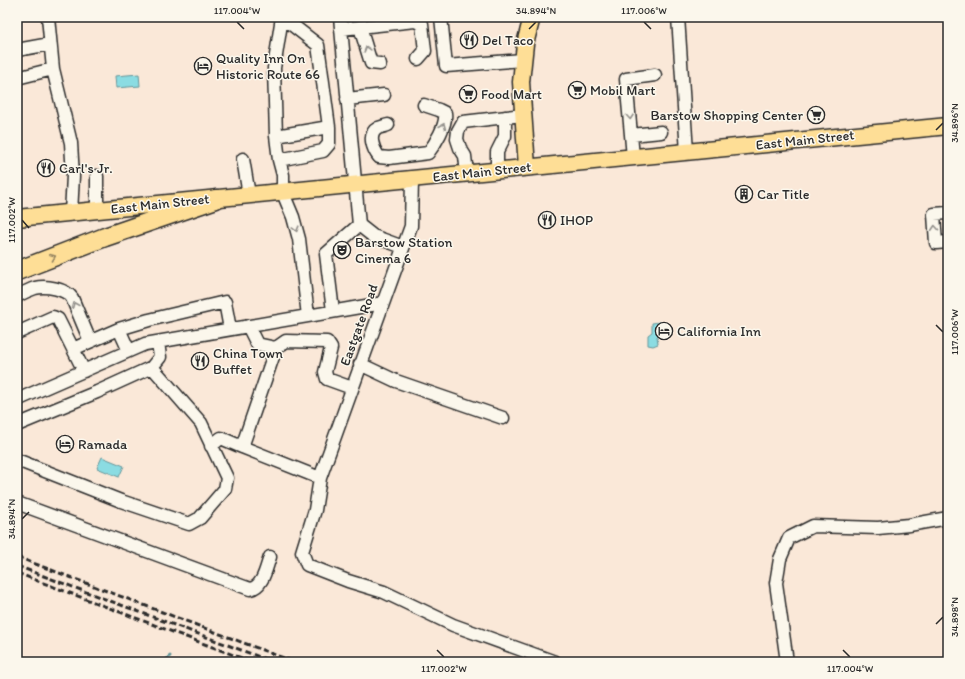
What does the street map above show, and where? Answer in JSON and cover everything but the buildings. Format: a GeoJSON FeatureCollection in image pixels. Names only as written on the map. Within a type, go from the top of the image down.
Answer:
{"type":"FeatureCollection","features":[{"type":"Feature","properties":{"kind":"highway"},"geometry":{"type":"LineString","coordinates":[[17,272],[105,237],[216,198]]}},
{"type":"Feature","properties":{"kind":"main road"},"geometry":{"type":"LineString","coordinates":[[527,167],[521,82],[525,44],[532,17]]}},
{"type":"Feature","properties":{"kind":"main road","name":"East Main Street"},"geometry":{"type":"LineString","coordinates":[[17,218],[948,126]]}},
{"type":"Feature","properties":{"kind":"street"},"geometry":{"type":"LineString","coordinates":[[48,17],[53,69],[71,143],[73,176],[71,213]]}},
{"type":"Feature","properties":{"kind":"street"},"geometry":{"type":"LineString","coordinates":[[279,160],[323,151],[330,144],[318,45],[282,17],[274,68],[276,136],[279,160],[277,193],[293,217],[299,239],[308,316]]}},
{"type":"Feature","properties":{"kind":"street"},"geometry":{"type":"LineString","coordinates":[[441,17],[446,66],[523,60]]}},
{"type":"Feature","properties":{"kind":"street"},"geometry":{"type":"LineString","coordinates":[[678,17],[687,152]]}},
{"type":"Feature","properties":{"kind":"street"},"geometry":{"type":"LineString","coordinates":[[403,247],[373,236],[359,225],[341,23],[362,27],[416,21],[422,24],[425,52],[418,59]]}},
{"type":"Feature","properties":{"kind":"street"},"geometry":{"type":"LineString","coordinates":[[362,27],[362,34],[370,62],[380,64]]}},
{"type":"Feature","properties":{"kind":"street"},"geometry":{"type":"LineString","coordinates":[[17,50],[50,44]]}},
{"type":"Feature","properties":{"kind":"street"},"geometry":{"type":"LineString","coordinates":[[17,78],[53,69]]}},
{"type":"Feature","properties":{"kind":"street"},"geometry":{"type":"LineString","coordinates":[[634,157],[626,78],[655,75]]}},
{"type":"Feature","properties":{"kind":"street"},"geometry":{"type":"LineString","coordinates":[[347,99],[384,95]]}},
{"type":"Feature","properties":{"kind":"street"},"geometry":{"type":"LineString","coordinates":[[388,125],[379,136],[380,143],[384,150],[435,145],[446,119],[445,113],[424,105]]}},
{"type":"Feature","properties":{"kind":"street"},"geometry":{"type":"LineString","coordinates":[[467,174],[465,156],[457,139],[460,125],[466,120],[523,115]]}},
{"type":"Feature","properties":{"kind":"street"},"geometry":{"type":"LineString","coordinates":[[497,171],[497,152],[505,136],[505,117]]}},
{"type":"Feature","properties":{"kind":"street"},"geometry":{"type":"LineString","coordinates":[[276,136],[329,127]]}},
{"type":"Feature","properties":{"kind":"street"},"geometry":{"type":"LineString","coordinates":[[631,135],[661,132]]}},
{"type":"Feature","properties":{"kind":"street"},"geometry":{"type":"LineString","coordinates":[[244,159],[249,195]]}},
{"type":"Feature","properties":{"kind":"street"},"geometry":{"type":"LineString","coordinates":[[97,176],[97,210]]}},
{"type":"Feature","properties":{"kind":"street","name":"Eastgate Road"},"geometry":{"type":"LineString","coordinates":[[412,180],[410,226],[320,478],[316,510],[302,552],[306,565],[348,581],[384,592],[452,625],[555,662]]}},
{"type":"Feature","properties":{"kind":"street"},"geometry":{"type":"LineString","coordinates":[[948,213],[934,214],[936,243],[948,242]]}},
{"type":"Feature","properties":{"kind":"street"},"geometry":{"type":"LineString","coordinates":[[333,311],[326,254],[359,225]]}},
{"type":"Feature","properties":{"kind":"street"},"geometry":{"type":"LineString","coordinates":[[17,296],[37,288],[44,287],[69,294],[90,341]]}},
{"type":"Feature","properties":{"kind":"street"},"geometry":{"type":"LineString","coordinates":[[73,349],[119,329],[149,320],[225,302],[230,329]]}},
{"type":"Feature","properties":{"kind":"street"},"geometry":{"type":"LineString","coordinates":[[17,400],[145,344],[383,303]]}},
{"type":"Feature","properties":{"kind":"street"},"geometry":{"type":"LineString","coordinates":[[17,333],[53,317],[58,319],[84,371]]}},
{"type":"Feature","properties":{"kind":"street"},"geometry":{"type":"LineString","coordinates":[[248,326],[256,344],[276,348]]}},
{"type":"Feature","properties":{"kind":"street"},"geometry":{"type":"LineString","coordinates":[[119,329],[129,351]]}},
{"type":"Feature","properties":{"kind":"street"},"geometry":{"type":"LineString","coordinates":[[17,425],[98,392],[152,367],[160,357],[158,342]]}},
{"type":"Feature","properties":{"kind":"street"},"geometry":{"type":"LineString","coordinates":[[242,447],[276,348],[286,342],[328,342],[331,348],[325,372],[327,379],[352,388]]}},
{"type":"Feature","properties":{"kind":"street"},"geometry":{"type":"LineString","coordinates":[[360,364],[396,381],[503,418]]}},
{"type":"Feature","properties":{"kind":"street"},"geometry":{"type":"LineString","coordinates":[[17,460],[121,501],[189,524],[200,518],[225,488],[227,478],[201,424],[152,367]]}},
{"type":"Feature","properties":{"kind":"street"},"geometry":{"type":"LineString","coordinates":[[211,446],[221,438],[320,478]]}},
{"type":"Feature","properties":{"kind":"street"},"geometry":{"type":"LineString","coordinates":[[17,503],[250,589],[255,588],[262,581],[270,557]]}},
{"type":"Feature","properties":{"kind":"street"},"geometry":{"type":"LineString","coordinates":[[787,662],[776,583],[780,559],[789,538],[813,526],[878,528],[910,525],[948,518]]}},
{"type":"Feature","properties":{"kind":"water"},"geometry":{"type":"Polygon","coordinates":[[[139,74],[140,86],[116,88],[115,76],[139,74]]]}},
{"type":"Feature","properties":{"kind":"water"},"geometry":{"type":"Polygon","coordinates":[[[661,322],[663,335],[657,336],[658,344],[653,346],[648,345],[648,335],[652,332],[652,323],[661,322]]]}},
{"type":"Feature","properties":{"kind":"water"},"geometry":{"type":"Polygon","coordinates":[[[102,457],[124,466],[119,477],[97,468],[102,457]]]}},
{"type":"Feature","properties":{"kind":"waterway"},"geometry":{"type":"LineString","coordinates":[[164,662],[170,656]]}},
{"type":"Feature","properties":{"kind":"railway"},"geometry":{"type":"LineString","coordinates":[[17,557],[294,662]]}},
{"type":"Feature","properties":{"kind":"railway"},"geometry":{"type":"LineString","coordinates":[[17,566],[273,662]]}},
{"type":"Feature","properties":{"kind":"railway"},"geometry":{"type":"LineString","coordinates":[[17,573],[252,662]]}},
{"type":"Feature","properties":{"kind":"place","name":"Del Taco"},"geometry":{"type":"Point","coordinates":[469,40]}},
{"type":"Feature","properties":{"kind":"place","name":"Quality Inn On Historic Route 66"},"geometry":{"type":"Point","coordinates":[203,66]}},
{"type":"Feature","properties":{"kind":"place","name":"Mobil Mart"},"geometry":{"type":"Point","coordinates":[577,90]}},
{"type":"Feature","properties":{"kind":"place","name":"Food Mart"},"geometry":{"type":"Point","coordinates":[468,94]}},
{"type":"Feature","properties":{"kind":"place","name":"Barstow Shopping Center"},"geometry":{"type":"Point","coordinates":[816,115]}},
{"type":"Feature","properties":{"kind":"place","name":"Carl's Jr."},"geometry":{"type":"Point","coordinates":[46,168]}},
{"type":"Feature","properties":{"kind":"place","name":"Car Title"},"geometry":{"type":"Point","coordinates":[744,194]}},
{"type":"Feature","properties":{"kind":"place","name":"IHOP"},"geometry":{"type":"Point","coordinates":[547,220]}},
{"type":"Feature","properties":{"kind":"place","name":"Barstow Station Cinema 6"},"geometry":{"type":"Point","coordinates":[342,250]}},
{"type":"Feature","properties":{"kind":"place","name":"California Inn"},"geometry":{"type":"Point","coordinates":[664,331]}},
{"type":"Feature","properties":{"kind":"place","name":"China Town Buffet"},"geometry":{"type":"Point","coordinates":[200,361]}},
{"type":"Feature","properties":{"kind":"place","name":"Ramada"},"geometry":{"type":"Point","coordinates":[65,444]}}]}
